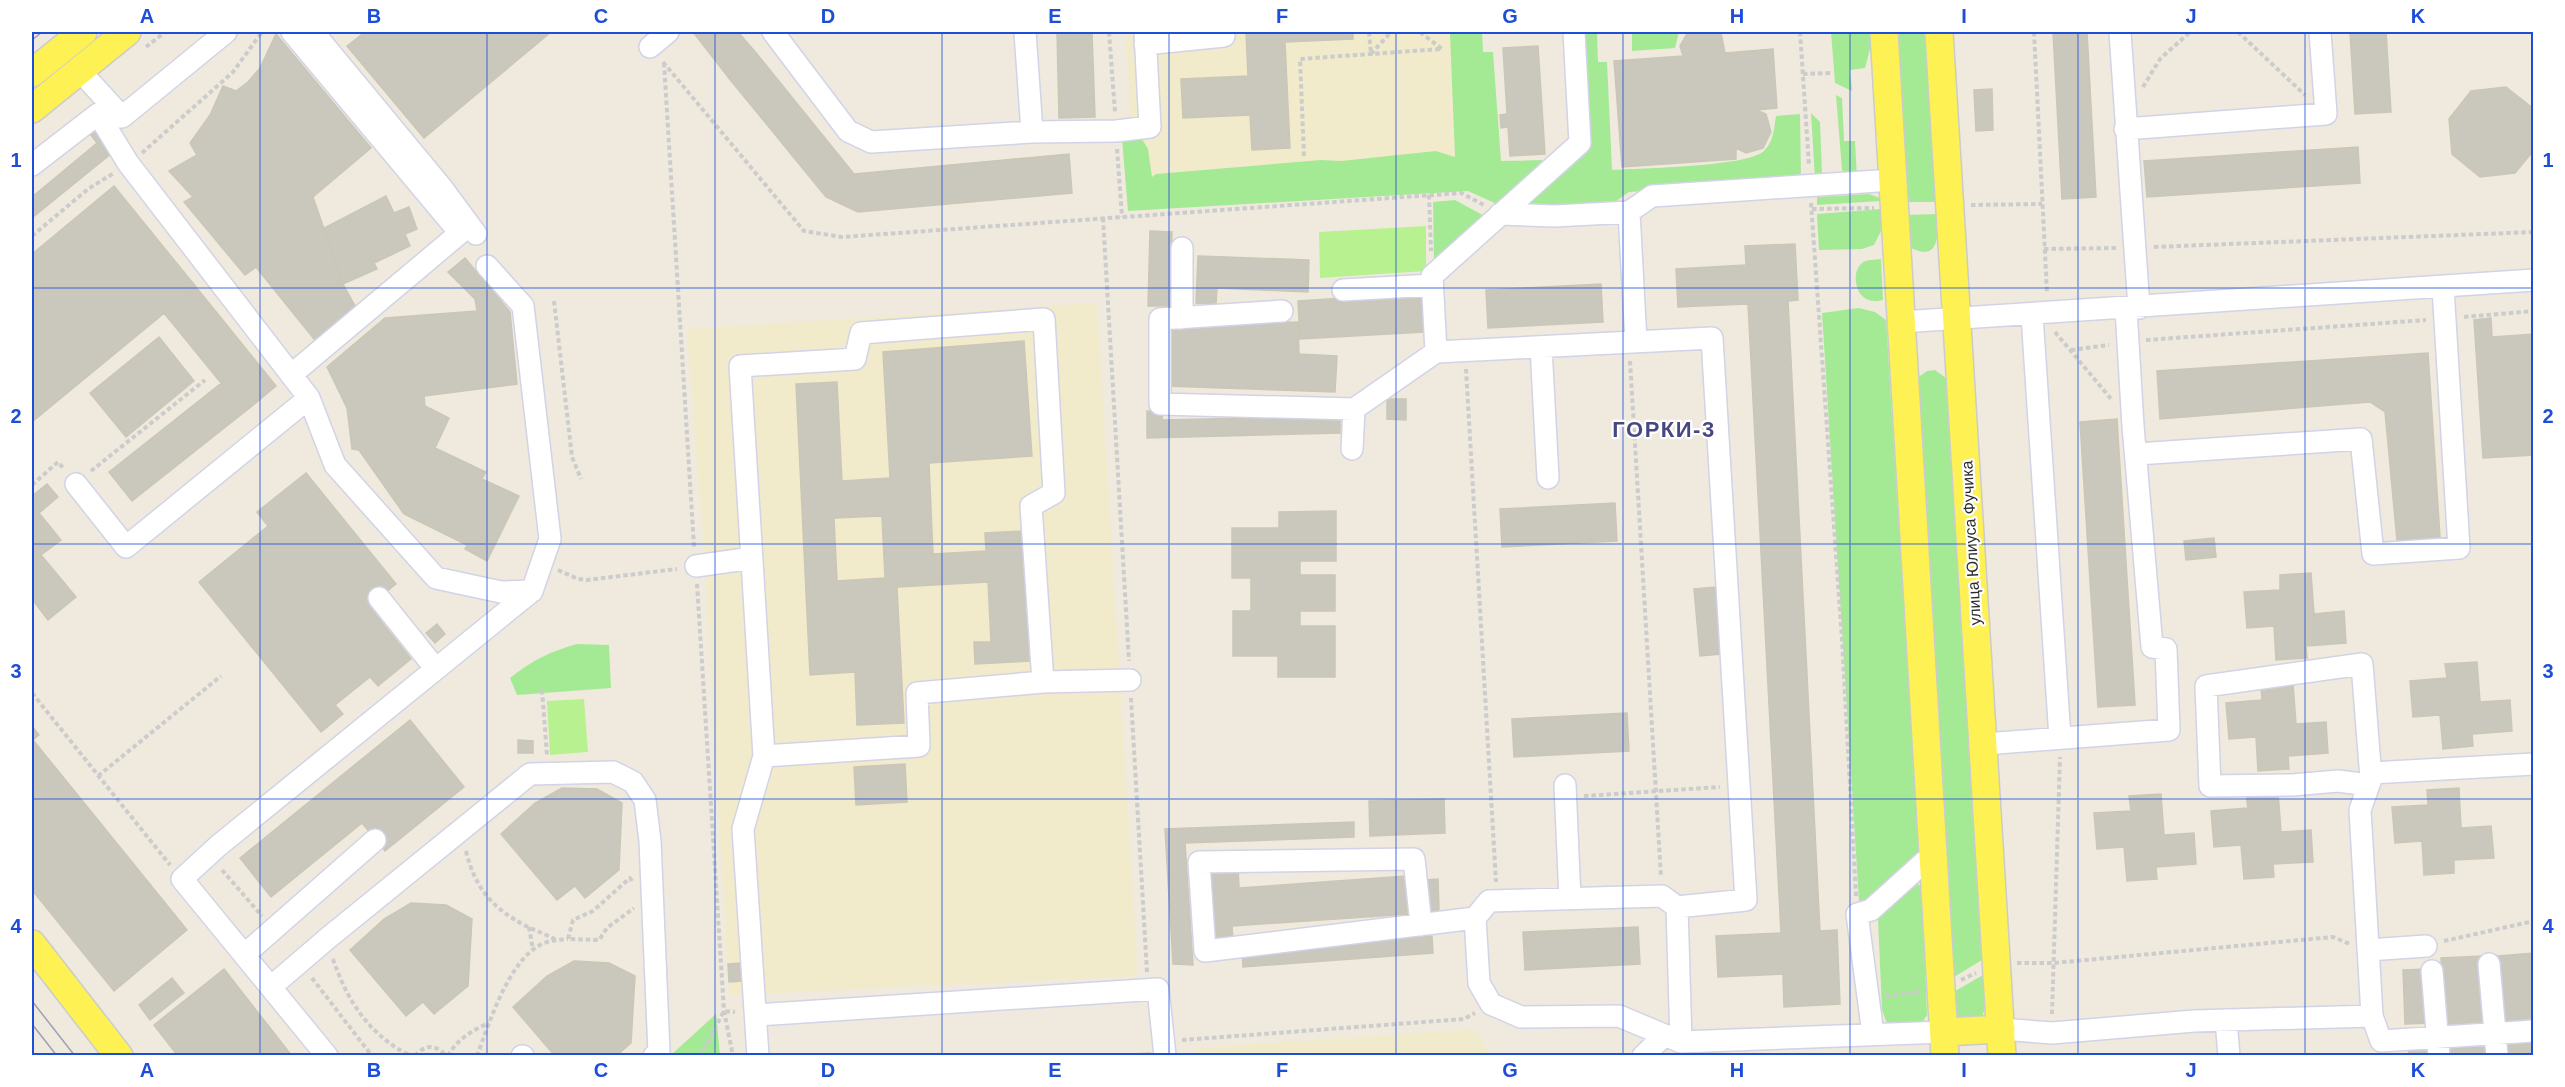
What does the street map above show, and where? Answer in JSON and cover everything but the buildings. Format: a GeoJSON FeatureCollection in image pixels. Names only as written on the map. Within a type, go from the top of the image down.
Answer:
{"type":"FeatureCollection","features":[{"type":"Feature","properties":{"kind":"main road"},"geometry":{"type":"LineString","coordinates":[[32,109],[127,32]]}},
{"type":"Feature","properties":{"kind":"main road"},"geometry":{"type":"LineString","coordinates":[[1884,32],[1944,1044],[2002,1042]]}},
{"type":"Feature","properties":{"kind":"main road","name":"улица Юлиуса Фучика"},"geometry":{"type":"LineString","coordinates":[[1939,32],[2002,1042]]}},
{"type":"Feature","properties":{"kind":"main road"},"geometry":{"type":"LineString","coordinates":[[32,72],[76,37]]}},
{"type":"Feature","properties":{"kind":"main road"},"geometry":{"type":"LineString","coordinates":[[32,944],[119,1056]]}},
{"type":"Feature","properties":{"kind":"street"},"geometry":{"type":"LineString","coordinates":[[32,165],[98,114],[122,117],[226,32]]}},
{"type":"Feature","properties":{"kind":"street"},"geometry":{"type":"LineString","coordinates":[[291,375],[460,233],[292,32]]}},
{"type":"Feature","properties":{"kind":"street"},"geometry":{"type":"LineString","coordinates":[[313,32],[442,188],[476,234]]}},
{"type":"Feature","properties":{"kind":"street"},"geometry":{"type":"LineString","coordinates":[[650,47],[668,32]]}},
{"type":"Feature","properties":{"kind":"street"},"geometry":{"type":"LineString","coordinates":[[773,32],[848,131],[871,142],[1032,132],[1116,131],[1150,127],[1145,38],[1224,36]]}},
{"type":"Feature","properties":{"kind":"street"},"geometry":{"type":"LineString","coordinates":[[1025,32],[1032,132]]}},
{"type":"Feature","properties":{"kind":"street"},"geometry":{"type":"LineString","coordinates":[[1343,290],[1432,280],[1500,214],[1580,143],[1574,32]]}},
{"type":"Feature","properties":{"kind":"street"},"geometry":{"type":"LineString","coordinates":[[1984,744],[2169,730],[2166,649],[2152,646],[2133,426],[2128,342],[2132,308],[2134,248],[2120,32]]}},
{"type":"Feature","properties":{"kind":"street"},"geometry":{"type":"LineString","coordinates":[[2125,129],[2326,114],[2320,32]]}},
{"type":"Feature","properties":{"kind":"street"},"geometry":{"type":"LineString","coordinates":[[80,72],[122,117]]}},
{"type":"Feature","properties":{"kind":"street"},"geometry":{"type":"LineString","coordinates":[[98,114],[128,164],[309,398],[335,465],[436,578],[501,592],[532,591]]}},
{"type":"Feature","properties":{"kind":"street"},"geometry":{"type":"LineString","coordinates":[[1500,214],[1555,216],[1629,212],[1652,196],[1893,180]]}},
{"type":"Feature","properties":{"kind":"street"},"geometry":{"type":"LineString","coordinates":[[1629,212],[1633,342]]}},
{"type":"Feature","properties":{"kind":"street"},"geometry":{"type":"LineString","coordinates":[[1182,248],[1182,318]]}},
{"type":"Feature","properties":{"kind":"street"},"geometry":{"type":"LineString","coordinates":[[327,1056],[182,879],[218,846],[532,591],[550,539],[523,306],[488,266]]}},
{"type":"Feature","properties":{"kind":"street"},"geometry":{"type":"LineString","coordinates":[[1432,280],[1436,352]]}},
{"type":"Feature","properties":{"kind":"street"},"geometry":{"type":"LineString","coordinates":[[1901,322],[2443,288],[2534,280]]}},
{"type":"Feature","properties":{"kind":"street"},"geometry":{"type":"LineString","coordinates":[[2137,454],[2361,439],[2373,554],[2459,548],[2443,288]]}},
{"type":"Feature","properties":{"kind":"street"},"geometry":{"type":"LineString","coordinates":[[1282,311],[1160,319],[1160,404],[1354,409],[1436,352],[1712,338],[1746,900],[1489,901],[1475,918],[1479,983],[1491,1004],[1521,1017],[1619,1016],[1673,1038],[1874,1034],[1944,1044]]}},
{"type":"Feature","properties":{"kind":"street"},"geometry":{"type":"LineString","coordinates":[[2040,314],[2060,738]]}},
{"type":"Feature","properties":{"kind":"street"},"geometry":{"type":"LineString","coordinates":[[758,1056],[743,828],[764,756],[740,366],[855,359],[861,333],[1044,319],[1054,493],[1031,506],[1043,682]]}},
{"type":"Feature","properties":{"kind":"street"},"geometry":{"type":"LineString","coordinates":[[1541,347],[1548,478]]}},
{"type":"Feature","properties":{"kind":"street"},"geometry":{"type":"LineString","coordinates":[[76,484],[126,547],[309,398]]}},
{"type":"Feature","properties":{"kind":"street"},"geometry":{"type":"LineString","coordinates":[[1352,449],[1354,409]]}},
{"type":"Feature","properties":{"kind":"street"},"geometry":{"type":"LineString","coordinates":[[696,566],[752,558]]}},
{"type":"Feature","properties":{"kind":"street"},"geometry":{"type":"LineString","coordinates":[[379,598],[435,668]]}},
{"type":"Feature","properties":{"kind":"street"},"geometry":{"type":"LineString","coordinates":[[2534,764],[2370,779],[2292,785],[2210,786],[2206,686],[2362,664],[2370,779],[2360,810],[2367,950],[2372,1016],[2381,1041],[2438,1046],[2495,1033],[2534,1031]]}},
{"type":"Feature","properties":{"kind":"street"},"geometry":{"type":"LineString","coordinates":[[764,756],[919,746],[917,693],[1043,682],[1130,680]]}},
{"type":"Feature","properties":{"kind":"street"},"geometry":{"type":"LineString","coordinates":[[272,987],[328,938],[530,774],[613,772],[633,782],[645,800],[650,841],[644,903],[659,1052],[654,1056]]}},
{"type":"Feature","properties":{"kind":"street"},"geometry":{"type":"LineString","coordinates":[[1565,791],[1570,899]]}},
{"type":"Feature","properties":{"kind":"street"},"geometry":{"type":"LineString","coordinates":[[244,955],[375,840]]}},
{"type":"Feature","properties":{"kind":"street"},"geometry":{"type":"LineString","coordinates":[[1874,1034],[1857,914],[1871,910],[1933,854]]}},
{"type":"Feature","properties":{"kind":"street"},"geometry":{"type":"LineString","coordinates":[[1421,925],[1414,860],[1199,862],[1205,951],[1421,925],[1475,918]]}},
{"type":"Feature","properties":{"kind":"street"},"geometry":{"type":"LineString","coordinates":[[1670,901],[1673,1038]]}},
{"type":"Feature","properties":{"kind":"street"},"geometry":{"type":"LineString","coordinates":[[2367,950],[2426,946]]}},
{"type":"Feature","properties":{"kind":"street"},"geometry":{"type":"LineString","coordinates":[[2489,964],[2496,1056]]}},
{"type":"Feature","properties":{"kind":"street"},"geometry":{"type":"LineString","coordinates":[[2432,971],[2438,1046]]}},
{"type":"Feature","properties":{"kind":"street"},"geometry":{"type":"LineString","coordinates":[[756,1016],[1158,989],[1164,1048]]}},
{"type":"Feature","properties":{"kind":"street"},"geometry":{"type":"LineString","coordinates":[[2002,1042],[2052,1033],[2226,1020],[2372,1016]]}},
{"type":"Feature","properties":{"kind":"street"},"geometry":{"type":"LineString","coordinates":[[2226,1020],[2229,1056]]}},
{"type":"Feature","properties":{"kind":"street"},"geometry":{"type":"LineString","coordinates":[[1644,1056],[1673,1038]]}},
{"type":"Feature","properties":{"kind":"path"},"geometry":{"type":"LineString","coordinates":[[32,236],[88,189],[128,164],[161,138],[233,72],[262,32]]}},
{"type":"Feature","properties":{"kind":"path"},"geometry":{"type":"LineString","coordinates":[[1369,32],[1371,54]]}},
{"type":"Feature","properties":{"kind":"path"},"geometry":{"type":"LineString","coordinates":[[1371,54],[1392,32]]}},
{"type":"Feature","properties":{"kind":"path"},"geometry":{"type":"LineString","coordinates":[[1304,156],[1300,59],[1442,50],[1420,32]]}},
{"type":"Feature","properties":{"kind":"path"},"geometry":{"type":"LineString","coordinates":[[1800,32],[1842,639],[1857,914]]}},
{"type":"Feature","properties":{"kind":"path"},"geometry":{"type":"LineString","coordinates":[[2034,32],[2044,249],[2040,314],[2133,426]]}},
{"type":"Feature","properties":{"kind":"path"},"geometry":{"type":"LineString","coordinates":[[2142,89],[2160,59],[2190,32]]}},
{"type":"Feature","properties":{"kind":"path"},"geometry":{"type":"LineString","coordinates":[[2238,32],[2326,114]]}},
{"type":"Feature","properties":{"kind":"path"},"geometry":{"type":"LineString","coordinates":[[650,47],[804,231],[842,237],[1461,193],[1500,214]]}},
{"type":"Feature","properties":{"kind":"path"},"geometry":{"type":"LineString","coordinates":[[1803,74],[1830,73]]}},
{"type":"Feature","properties":{"kind":"path"},"geometry":{"type":"LineString","coordinates":[[1429,195],[1432,280]]}},
{"type":"Feature","properties":{"kind":"path"},"geometry":{"type":"LineString","coordinates":[[1103,218],[1148,990]]}},
{"type":"Feature","properties":{"kind":"path"},"geometry":{"type":"LineString","coordinates":[[2044,249],[2134,248],[2534,232]]}},
{"type":"Feature","properties":{"kind":"path"},"geometry":{"type":"LineString","coordinates":[[554,301],[572,457],[581,479]]}},
{"type":"Feature","properties":{"kind":"path"},"geometry":{"type":"LineString","coordinates":[[2071,350],[2128,342],[2534,311]]}},
{"type":"Feature","properties":{"kind":"path"},"geometry":{"type":"LineString","coordinates":[[1633,342],[1656,791],[1670,901]]}},
{"type":"Feature","properties":{"kind":"path"},"geometry":{"type":"LineString","coordinates":[[1465,350],[1497,901]]}},
{"type":"Feature","properties":{"kind":"path"},"geometry":{"type":"LineString","coordinates":[[32,485],[58,462],[76,484],[205,380]]}},
{"type":"Feature","properties":{"kind":"path"},"geometry":{"type":"LineString","coordinates":[[541,562],[578,579],[587,580],[696,566]]}},
{"type":"Feature","properties":{"kind":"path"},"geometry":{"type":"LineString","coordinates":[[98,776],[221,676]]}},
{"type":"Feature","properties":{"kind":"path"},"geometry":{"type":"LineString","coordinates":[[542,690],[548,773]]}},
{"type":"Feature","properties":{"kind":"path"},"geometry":{"type":"LineString","coordinates":[[32,693],[182,879]]}},
{"type":"Feature","properties":{"kind":"path"},"geometry":{"type":"LineString","coordinates":[[2052,1033],[2060,738]]}},
{"type":"Feature","properties":{"kind":"path"},"geometry":{"type":"LineString","coordinates":[[1565,791],[1656,791],[1739,786]]}},
{"type":"Feature","properties":{"kind":"path"},"geometry":{"type":"LineString","coordinates":[[464,842],[470,868],[479,888],[494,904],[529,927],[556,940]]}},
{"type":"Feature","properties":{"kind":"path"},"geometry":{"type":"LineString","coordinates":[[477,1056],[514,968],[541,944],[568,939],[599,940],[606,928],[644,903],[638,888],[630,878],[593,912],[573,920],[568,939]]}},
{"type":"Feature","properties":{"kind":"path"},"geometry":{"type":"LineString","coordinates":[[2426,946],[2534,921]]}},
{"type":"Feature","properties":{"kind":"path"},"geometry":{"type":"LineString","coordinates":[[529,927],[533,950]]}},
{"type":"Feature","properties":{"kind":"path"},"geometry":{"type":"LineString","coordinates":[[328,938],[333,961],[351,1003],[365,1022],[386,1041],[413,1056],[421,1049],[430,1046],[440,1049],[447,1056],[452,1048],[465,1037],[490,1023]]}},
{"type":"Feature","properties":{"kind":"path"},"geometry":{"type":"LineString","coordinates":[[2054,963],[2333,938],[2367,950]]}},
{"type":"Feature","properties":{"kind":"path"},"geometry":{"type":"LineString","coordinates":[[1164,1048],[1464,1018],[1491,1004]]}},
{"type":"Feature","properties":{"kind":"path"},"geometry":{"type":"LineString","coordinates":[[700,1056],[724,1011]]}},
{"type":"Feature","properties":{"kind":"shaded area"},"geometry":{"type":"Polygon","coordinates":[[[1125,32],[1466,32],[1474,186],[1137,210],[1125,32]]]}},
{"type":"Feature","properties":{"kind":"shaded area"},"geometry":{"type":"Polygon","coordinates":[[[1097,303],[1138,976],[729,995],[705,565],[687,329],[1097,303]]]}},
{"type":"Feature","properties":{"kind":"shaded area"},"geometry":{"type":"Polygon","coordinates":[[[1474,1029],[1491,1055],[1195,1055],[1196,1048],[1474,1029]]]}},
{"type":"Feature","properties":{"kind":"green space"},"geometry":{"type":"Polygon","coordinates":[[[1482,32],[1483,52],[1493,52],[1501,161],[1543,160],[1499,205],[1468,191],[1128,211],[1122,139],[1128,137],[1142,139],[1148,149],[1152,177],[1156,174],[1321,160],[1341,161],[1436,151],[1455,157],[1450,33],[1482,32]]]}},
{"type":"Feature","properties":{"kind":"green space"},"geometry":{"type":"Polygon","coordinates":[[[1578,32],[1597,32],[1598,62],[1607,62],[1612,170],[1716,164],[1754,156],[1764,151],[1770,143],[1776,116],[1800,114],[1801,179],[1796,182],[1629,192],[1609,206],[1515,209],[1581,155],[1578,32]]]}},
{"type":"Feature","properties":{"kind":"green space"},"geometry":{"type":"Polygon","coordinates":[[[1632,32],[1679,32],[1675,48],[1632,51],[1632,32]]]}},
{"type":"Feature","properties":{"kind":"green space"},"geometry":{"type":"Polygon","coordinates":[[[1831,32],[1870,32],[1871,45],[1865,68],[1850,70],[1852,91],[1835,83],[1831,32]]]}},
{"type":"Feature","properties":{"kind":"green space"},"geometry":{"type":"Polygon","coordinates":[[[1894,32],[1927,32],[1936,202],[1905,202],[1894,32]]]}},
{"type":"Feature","properties":{"kind":"green space"},"geometry":{"type":"Polygon","coordinates":[[[1836,95],[1842,98],[1844,141],[1855,141],[1857,178],[1846,177],[1842,170],[1836,95]]]}},
{"type":"Feature","properties":{"kind":"green space"},"geometry":{"type":"Polygon","coordinates":[[[1811,113],[1820,122],[1822,174],[1815,179],[1811,113]]]}},
{"type":"Feature","properties":{"kind":"green space"},"geometry":{"type":"Polygon","coordinates":[[[1869,194],[1880,198],[1881,201],[1817,205],[1817,197],[1869,194]]]}},
{"type":"Feature","properties":{"kind":"green space"},"geometry":{"type":"Polygon","coordinates":[[[1455,200],[1488,218],[1434,265],[1433,202],[1455,200]]]}},
{"type":"Feature","properties":{"kind":"green space"},"geometry":{"type":"Polygon","coordinates":[[[1881,209],[1882,229],[1874,245],[1862,249],[1819,250],[1817,214],[1881,209]]]}},
{"type":"Feature","properties":{"kind":"green space"},"geometry":{"type":"Polygon","coordinates":[[[1938,214],[1937,238],[1932,249],[1926,252],[1918,251],[1908,246],[1904,215],[1938,214]]]}},
{"type":"Feature","properties":{"kind":"green space"},"geometry":{"type":"Polygon","coordinates":[[[1426,226],[1426,271],[1320,278],[1319,232],[1426,226]]]}},
{"type":"Feature","properties":{"kind":"green space"},"geometry":{"type":"Polygon","coordinates":[[[1881,259],[1883,300],[1871,301],[1860,294],[1856,283],[1856,272],[1862,263],[1881,259]]]}},
{"type":"Feature","properties":{"kind":"green space"},"geometry":{"type":"Polygon","coordinates":[[[1859,308],[1875,312],[1886,320],[1920,861],[1877,900],[1859,901],[1822,313],[1859,308]]]}},
{"type":"Feature","properties":{"kind":"green space"},"geometry":{"type":"Polygon","coordinates":[[[1935,370],[1946,378],[1982,960],[1949,980],[1917,378],[1927,371],[1935,370]]]}},
{"type":"Feature","properties":{"kind":"green space"},"geometry":{"type":"Polygon","coordinates":[[[577,644],[609,645],[611,688],[517,695],[510,678],[542,657],[577,644]]]}},
{"type":"Feature","properties":{"kind":"green space"},"geometry":{"type":"Polygon","coordinates":[[[584,699],[588,752],[550,755],[547,701],[584,699]]]}},
{"type":"Feature","properties":{"kind":"green space"},"geometry":{"type":"Polygon","coordinates":[[[1917,883],[1922,888],[1927,1015],[1921,1025],[1892,1027],[1886,1021],[1882,1010],[1878,919],[1886,905],[1917,883]]]}},
{"type":"Feature","properties":{"kind":"green space"},"geometry":{"type":"Polygon","coordinates":[[[1983,975],[1985,1008],[1982,1017],[1958,1021],[1952,1014],[1950,994],[1983,975]]]}},
{"type":"Feature","properties":{"kind":"green space"},"geometry":{"type":"Polygon","coordinates":[[[716,1014],[720,1055],[671,1055],[716,1014]]]}},
{"type":"Feature","properties":{"kind":"tram line"},"geometry":{"type":"LineString","coordinates":[[32,40],[42,32]]}},
{"type":"Feature","properties":{"kind":"tram line"},"geometry":{"type":"LineString","coordinates":[[32,1001],[75,1056]]}},
{"type":"Feature","properties":{"kind":"tram line"},"geometry":{"type":"LineString","coordinates":[[32,1024],[57,1056]]}},
{"type":"Feature","properties":{"kind":"district","name":"ГОРКИ-3"},"geometry":{"type":"Point","coordinates":[1664,429]}}]}
